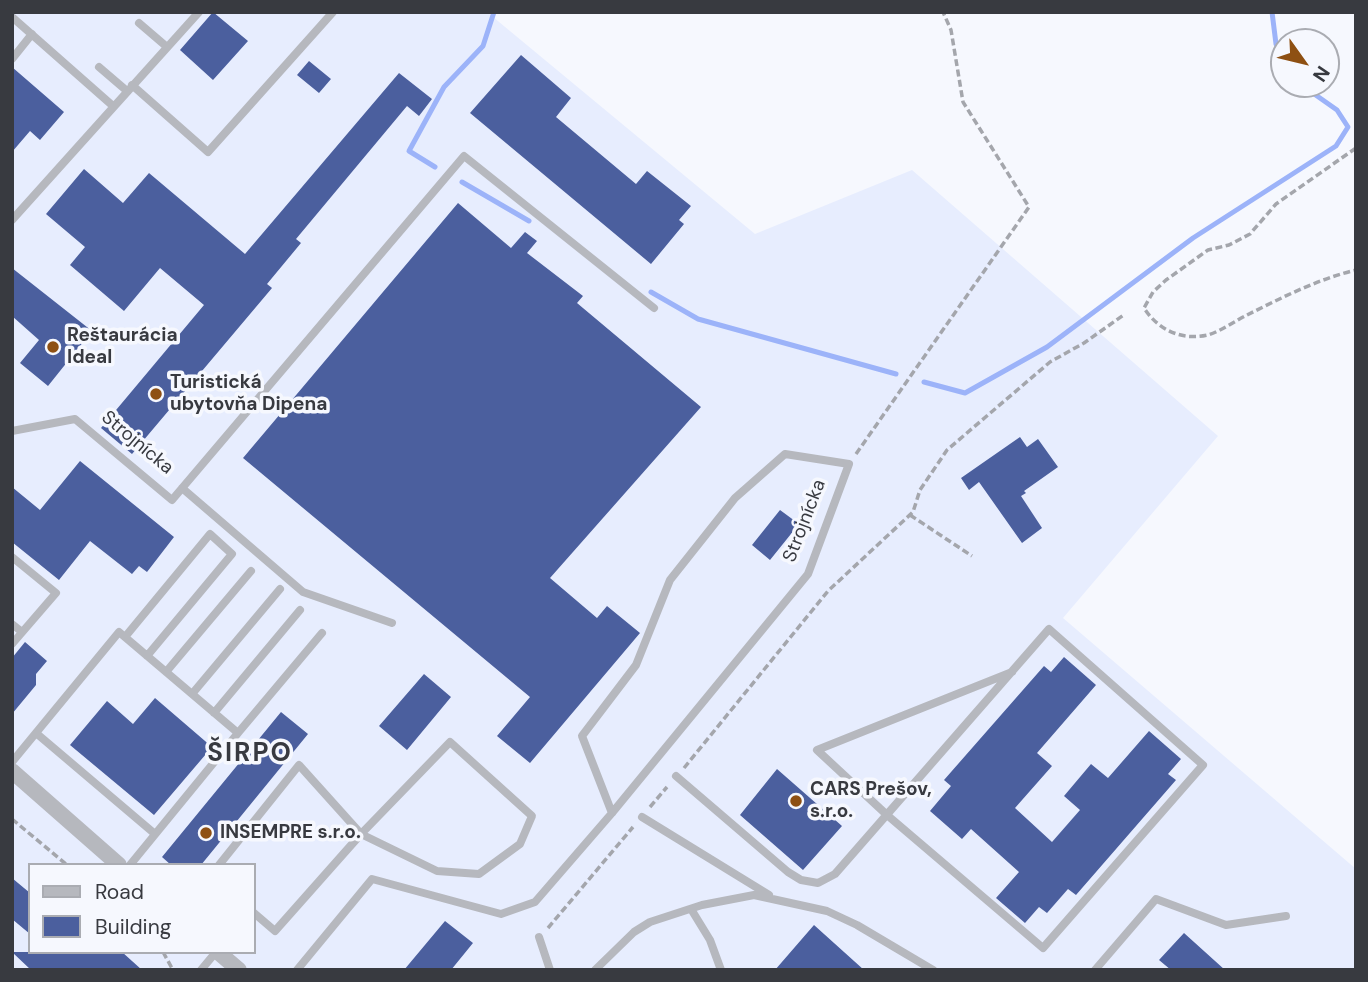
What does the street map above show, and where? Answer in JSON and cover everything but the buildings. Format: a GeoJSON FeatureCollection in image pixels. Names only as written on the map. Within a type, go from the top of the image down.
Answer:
{"type":"FeatureCollection","features":[{"type":"Feature","properties":{"kind":"street"},"geometry":{"type":"LineString","coordinates":[[12,771],[117,863]]}},
{"type":"Feature","properties":{"kind":"street"},"geometry":{"type":"LineString","coordinates":[[219,954],[239,970]]}},
{"type":"Feature","properties":{"kind":"lane"},"geometry":{"type":"LineString","coordinates":[[12,220],[199,12]]}},
{"type":"Feature","properties":{"kind":"lane"},"geometry":{"type":"LineString","coordinates":[[99,67],[130,88],[208,152],[333,12]]}},
{"type":"Feature","properties":{"kind":"lane"},"geometry":{"type":"LineString","coordinates":[[14,22],[32,34],[113,106]]}},
{"type":"Feature","properties":{"kind":"lane"},"geometry":{"type":"LineString","coordinates":[[139,23],[167,47]]}},
{"type":"Feature","properties":{"kind":"lane"},"geometry":{"type":"LineString","coordinates":[[12,59],[32,34]]}},
{"type":"Feature","properties":{"kind":"lane","name":"Strojnícka"},"geometry":{"type":"LineString","coordinates":[[12,431],[75,419],[172,500],[464,156],[653,308]]}},
{"type":"Feature","properties":{"kind":"lane","name":"Strojnícka"},"geometry":{"type":"LineString","coordinates":[[298,970],[372,879],[502,914],[536,902],[612,813],[808,574],[849,464],[785,454],[735,498],[670,580],[636,665],[582,736],[612,813]]}},
{"type":"Feature","properties":{"kind":"lane"},"geometry":{"type":"LineString","coordinates":[[182,488],[303,592],[392,623]]}},
{"type":"Feature","properties":{"kind":"lane"},"geometry":{"type":"LineString","coordinates":[[125,637],[210,534],[232,554],[147,656]]}},
{"type":"Feature","properties":{"kind":"lane"},"geometry":{"type":"LineString","coordinates":[[12,557],[56,593],[12,644]]}},
{"type":"Feature","properties":{"kind":"lane"},"geometry":{"type":"LineString","coordinates":[[166,672],[251,571]]}},
{"type":"Feature","properties":{"kind":"lane"},"geometry":{"type":"LineString","coordinates":[[192,694],[280,589]]}},
{"type":"Feature","properties":{"kind":"lane"},"geometry":{"type":"LineString","coordinates":[[214,713],[300,610]]}},
{"type":"Feature","properties":{"kind":"lane"},"geometry":{"type":"LineString","coordinates":[[12,624],[22,632]]}},
{"type":"Feature","properties":{"kind":"lane"},"geometry":{"type":"LineString","coordinates":[[676,776],[801,880],[818,883],[835,874],[887,815],[1012,672],[1049,629],[1203,765],[1043,948],[887,815],[817,750],[1012,672]]}},
{"type":"Feature","properties":{"kind":"lane"},"geometry":{"type":"LineString","coordinates":[[12,762],[119,632],[238,733]]}},
{"type":"Feature","properties":{"kind":"lane"},"geometry":{"type":"LineString","coordinates":[[133,863],[322,633]]}},
{"type":"Feature","properties":{"kind":"lane"},"geometry":{"type":"LineString","coordinates":[[36,733],[155,835]]}},
{"type":"Feature","properties":{"kind":"lane"},"geometry":{"type":"LineString","coordinates":[[221,863],[299,765],[361,834],[437,872],[479,874],[520,844],[532,816],[450,742],[361,834],[275,931],[256,915]]}},
{"type":"Feature","properties":{"kind":"lane"},"geometry":{"type":"LineString","coordinates":[[642,817],[772,896]]}},
{"type":"Feature","properties":{"kind":"lane"},"geometry":{"type":"LineString","coordinates":[[595,970],[634,932],[658,919],[754,895],[772,896],[827,911],[857,925],[933,970]]}},
{"type":"Feature","properties":{"kind":"lane"},"geometry":{"type":"LineString","coordinates":[[1095,970],[1156,899],[1227,925],[1286,916]]}},
{"type":"Feature","properties":{"kind":"lane"},"geometry":{"type":"LineString","coordinates":[[691,909],[710,940],[722,970]]}},
{"type":"Feature","properties":{"kind":"lane"},"geometry":{"type":"LineString","coordinates":[[540,937],[550,970]]}},
{"type":"Feature","properties":{"kind":"lane"},"geometry":{"type":"LineString","coordinates":[[201,970],[215,954]]}},
{"type":"Feature","properties":{"kind":"path"},"geometry":{"type":"LineString","coordinates":[[849,464],[1029,207],[963,102],[951,30],[943,12]]}},
{"type":"Feature","properties":{"kind":"path"},"geometry":{"type":"LineString","coordinates":[[1356,148],[1276,204],[1250,234],[1229,245],[1208,250],[1166,281],[1153,292],[1144,308],[1153,321],[1165,330],[1184,337],[1209,334],[1281,298],[1356,270]]}},
{"type":"Feature","properties":{"kind":"path"},"geometry":{"type":"LineString","coordinates":[[540,937],[828,591],[910,515],[920,490],[947,450],[1051,362],[1125,314]]}},
{"type":"Feature","properties":{"kind":"path"},"geometry":{"type":"LineString","coordinates":[[910,515],[972,556]]}},
{"type":"Feature","properties":{"kind":"path"},"geometry":{"type":"LineString","coordinates":[[12,819],[65,863]]}},
{"type":"Feature","properties":{"kind":"path"},"geometry":{"type":"LineString","coordinates":[[164,954],[173,970]]}},
{"type":"Feature","properties":{"kind":"shaded area"},"geometry":{"type":"Polygon","coordinates":[[[12,12],[487,12],[755,234],[912,170],[1218,436],[1063,618],[1356,869],[1356,970],[12,970],[12,12]]]}},
{"type":"Feature","properties":{"kind":"waterway"},"geometry":{"type":"LineString","coordinates":[[435,167],[409,151],[444,87],[483,46],[494,12]]}},
{"type":"Feature","properties":{"kind":"waterway"},"geometry":{"type":"LineString","coordinates":[[1272,12],[1274,28]]}},
{"type":"Feature","properties":{"kind":"waterway"},"geometry":{"type":"LineString","coordinates":[[924,382],[965,393],[1047,347],[1193,238],[1336,146],[1348,127],[1337,110],[1320,98]]}},
{"type":"Feature","properties":{"kind":"waterway"},"geometry":{"type":"LineString","coordinates":[[462,182],[529,221]]}},
{"type":"Feature","properties":{"kind":"waterway"},"geometry":{"type":"LineString","coordinates":[[651,292],[698,319],[896,374]]}},
{"type":"Feature","properties":{"kind":"place","name":"Reštaurácia Ideal"},"geometry":{"type":"Point","coordinates":[53,347]}},
{"type":"Feature","properties":{"kind":"place","name":"Turistická ubytovňa Dipena"},"geometry":{"type":"Point","coordinates":[156,394]}},
{"type":"Feature","properties":{"kind":"place","name":"CARS Prešov, s.r.o."},"geometry":{"type":"Point","coordinates":[796,801]}},
{"type":"Feature","properties":{"kind":"place","name":"INSEMPRE s.r.o."},"geometry":{"type":"Point","coordinates":[206,833]}},
{"type":"Feature","properties":{"kind":"district","name":"ŠIRPO"},"geometry":{"type":"Point","coordinates":[250,754]}}]}
